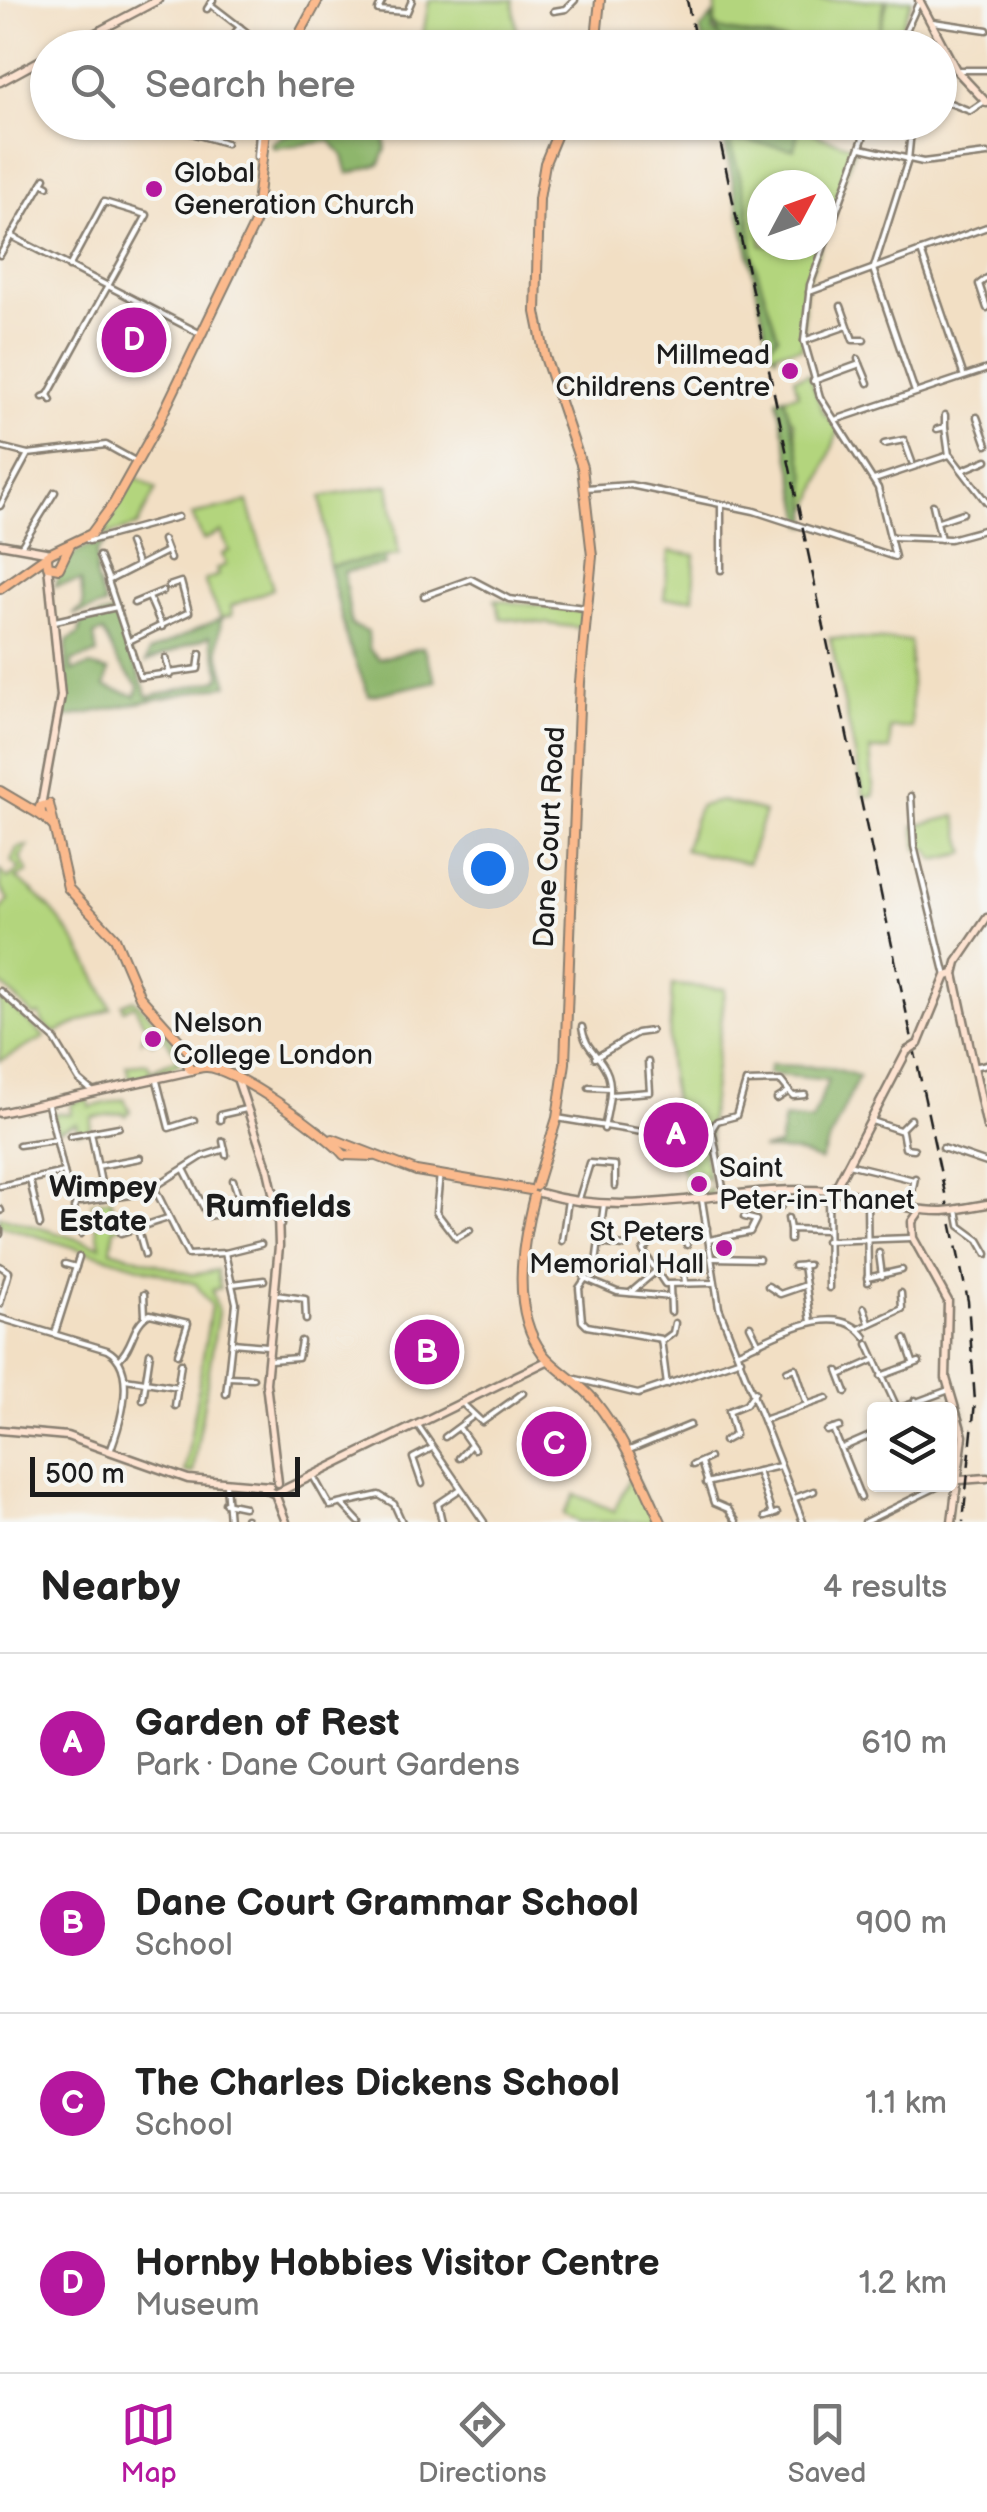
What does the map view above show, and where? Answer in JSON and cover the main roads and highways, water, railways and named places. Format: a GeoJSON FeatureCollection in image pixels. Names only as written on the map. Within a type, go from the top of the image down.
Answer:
{"type":"FeatureCollection","features":[{"type":"Feature","properties":{"kind":"main road"},"geometry":{"type":"LineString","coordinates":[[302,30],[318,0]]}},
{"type":"Feature","properties":{"kind":"main road"},"geometry":{"type":"LineString","coordinates":[[597,30],[600,0]]}},
{"type":"Feature","properties":{"kind":"main road"},"geometry":{"type":"LineString","coordinates":[[0,589],[84,538],[104,518],[137,462],[255,223],[263,140]]}},
{"type":"Feature","properties":{"kind":"main road","name":"Dane Court Road"},"geometry":{"type":"LineString","coordinates":[[556,140],[540,188],[536,312],[586,488],[592,542],[567,920],[566,1050],[556,1118],[535,1192],[523,1262],[524,1302],[536,1343],[549,1360],[572,1378],[590,1385],[661,1522]]}},
{"type":"Feature","properties":{"kind":"main road"},"geometry":{"type":"LineString","coordinates":[[0,791],[26,807],[45,810],[54,827],[68,888],[115,938],[140,997],[174,1032],[188,1059],[197,1069],[234,1079]]}},
{"type":"Feature","properties":{"kind":"main road"},"geometry":{"type":"LineString","coordinates":[[188,1059],[202,1056],[347,1148],[440,1174],[535,1192]]}},
{"type":"Feature","properties":{"kind":"main road"},"geometry":{"type":"LineString","coordinates":[[197,1069],[202,1056]]}},
{"type":"Feature","properties":{"kind":"railway"},"geometry":{"type":"LineString","coordinates":[[687,0],[693,30]]}},
{"type":"Feature","properties":{"kind":"railway"},"geometry":{"type":"LineString","coordinates":[[720,140],[968,1301],[975,1402],[963,1522]]}},
{"type":"Feature","properties":{"kind":"place","name":"Global Generation Church"},"geometry":{"type":"Point","coordinates":[154,189]}},
{"type":"Feature","properties":{"kind":"place","name":"Hornby Hobbies Visitor Centre"},"geometry":{"type":"Point","coordinates":[134,340]}},
{"type":"Feature","properties":{"kind":"place","name":"Millmead Childrens Centre"},"geometry":{"type":"Point","coordinates":[790,371]}},
{"type":"Feature","properties":{"kind":"place","name":"Nelson College London"},"geometry":{"type":"Point","coordinates":[153,1039]}},
{"type":"Feature","properties":{"kind":"place","name":"Garden of Rest"},"geometry":{"type":"Point","coordinates":[676,1135]}},
{"type":"Feature","properties":{"kind":"place","name":"Saint Peter-in-Thanet"},"geometry":{"type":"Point","coordinates":[699,1184]}},
{"type":"Feature","properties":{"kind":"place","name":"St Peters Memorial Hall"},"geometry":{"type":"Point","coordinates":[724,1248]}},
{"type":"Feature","properties":{"kind":"place","name":"Dane Court Grammar School"},"geometry":{"type":"Point","coordinates":[427,1352]}},
{"type":"Feature","properties":{"kind":"place","name":"The Charles Dickens School"},"geometry":{"type":"Point","coordinates":[554,1444]}},
{"type":"Feature","properties":{"kind":"district","name":"Wimpey Estate"},"geometry":{"type":"Point","coordinates":[103,1205]}},
{"type":"Feature","properties":{"kind":"district","name":"Rumfields"},"geometry":{"type":"Point","coordinates":[278,1207]}}]}
